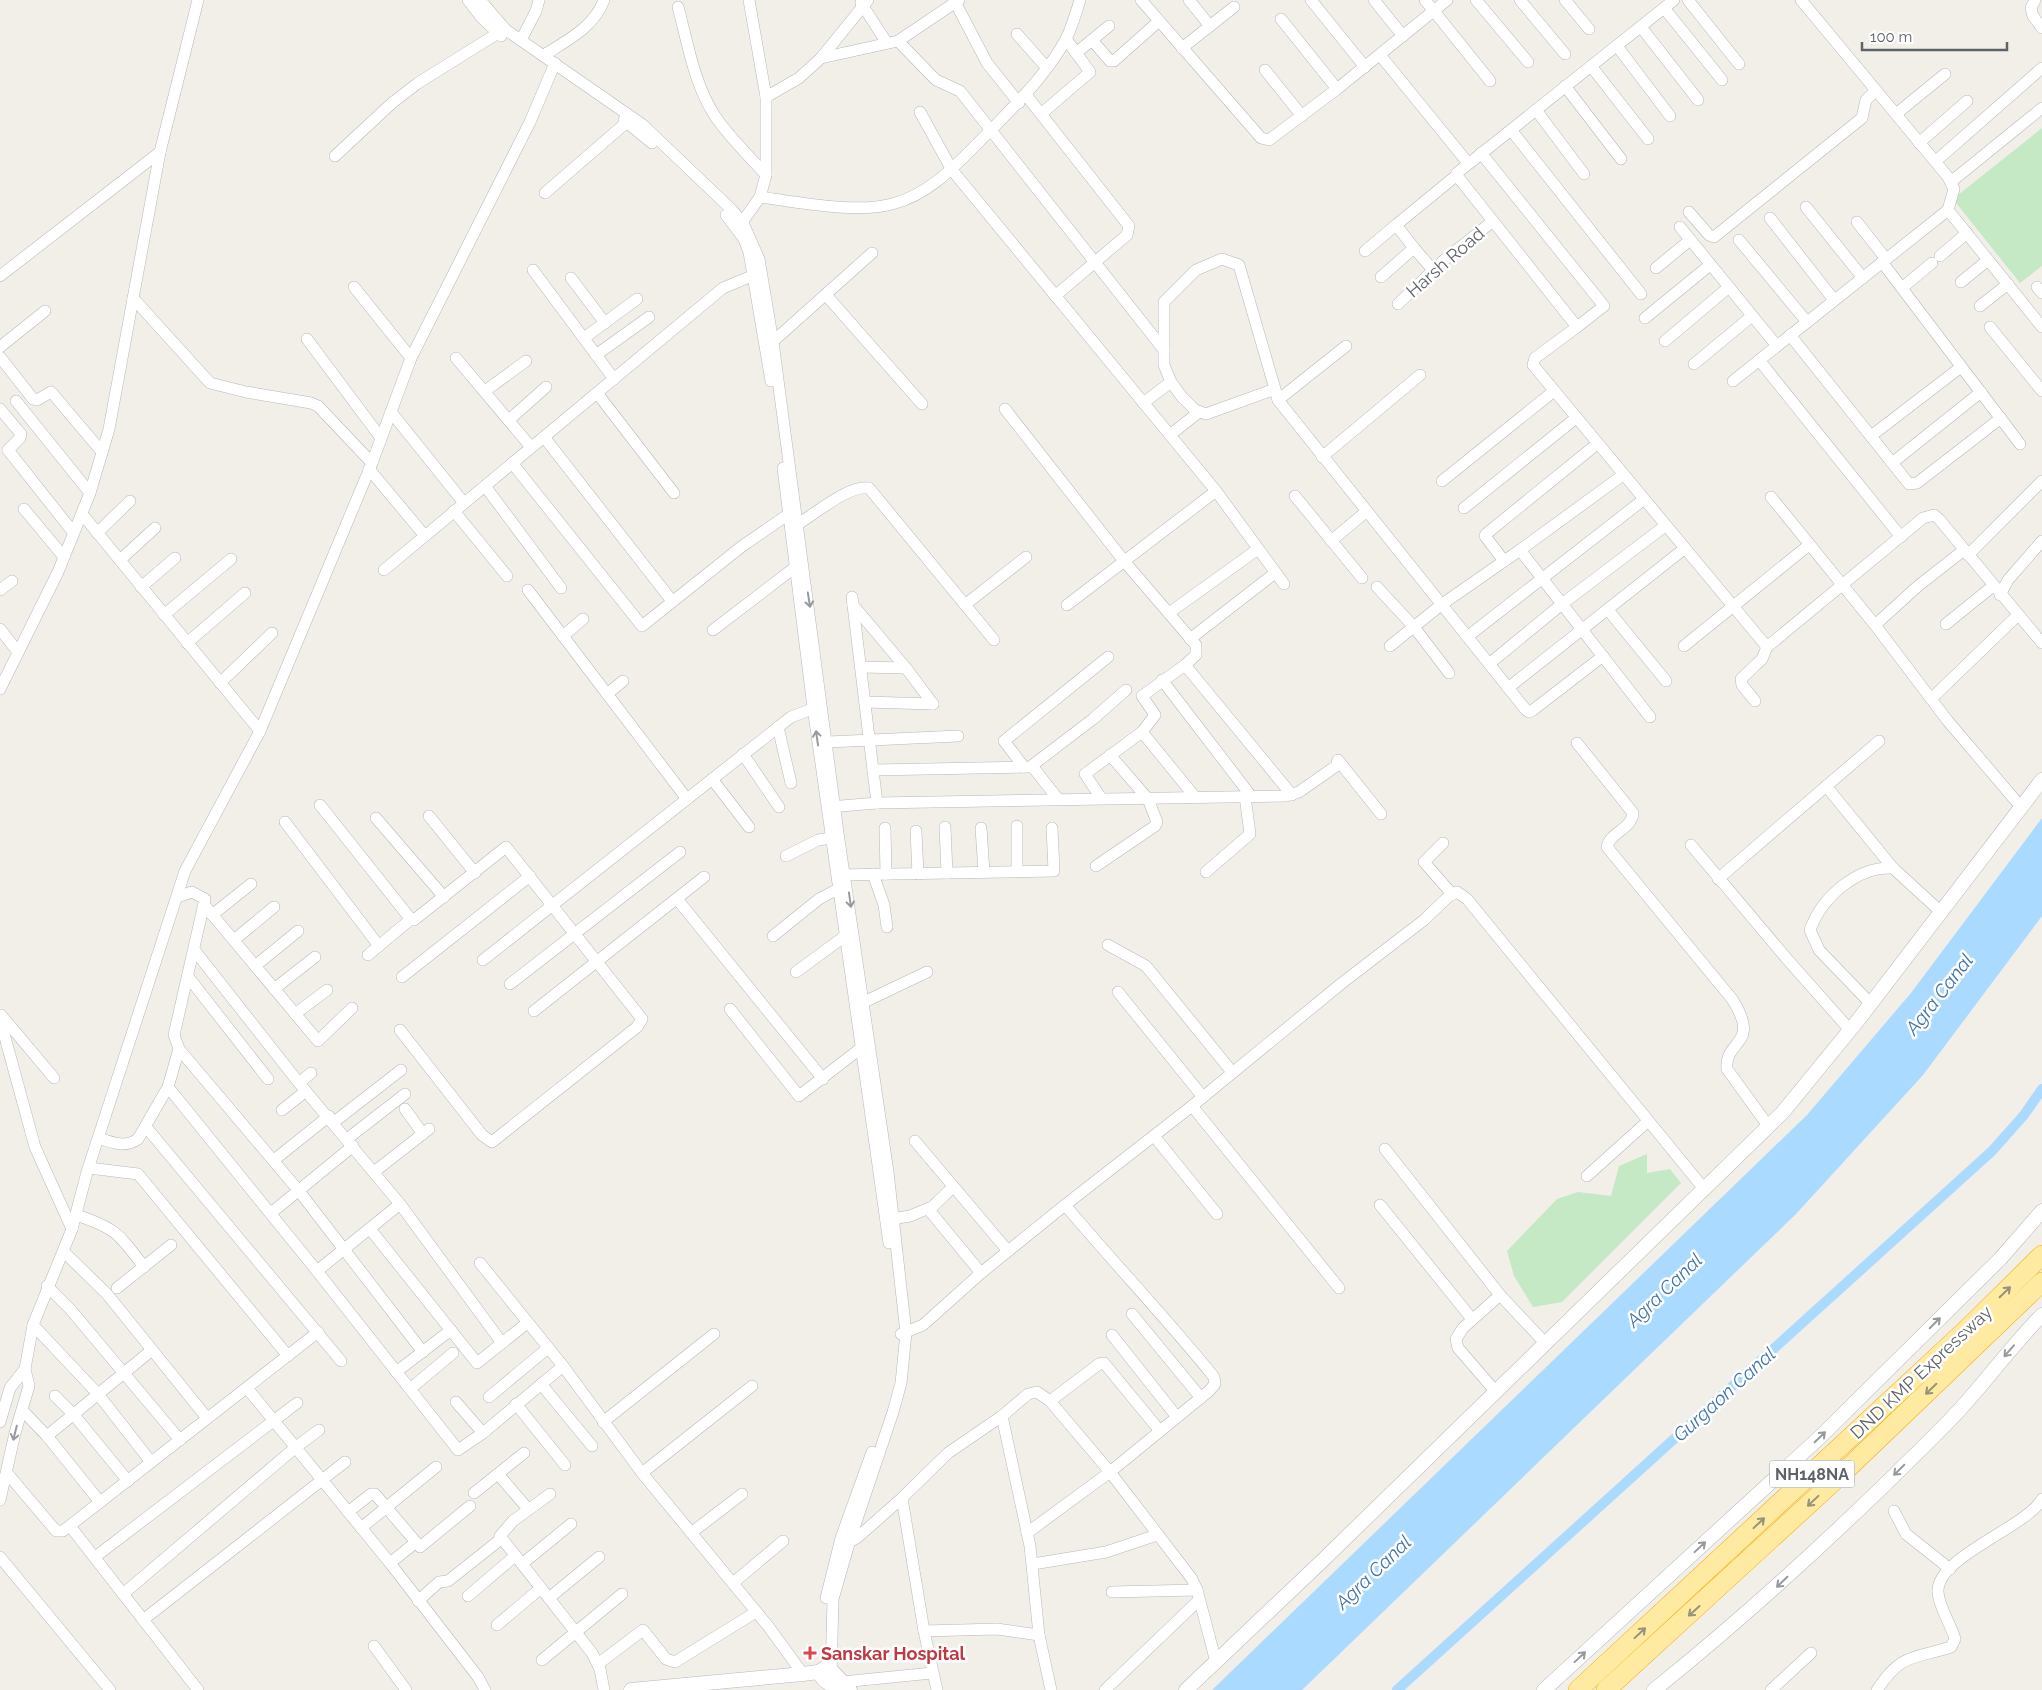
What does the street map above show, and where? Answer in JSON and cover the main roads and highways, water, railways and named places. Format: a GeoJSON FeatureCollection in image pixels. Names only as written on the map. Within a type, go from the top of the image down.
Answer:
{"type":"FeatureCollection","features":[{"type":"Feature","properties":{"kind":"highway","name":"DND KMP Expressway"},"geometry":{"type":"LineString","coordinates":[[1578,1690],[1954,1342],[2042,1255]]}},
{"type":"Feature","properties":{"kind":"highway","name":"DND KMP Expressway"},"geometry":{"type":"LineString","coordinates":[[1606,1690],[1845,1471],[2042,1282]]}},
{"type":"Feature","properties":{"kind":"water","name":"Agra Canal"},"geometry":{"type":"Polygon","coordinates":[[[2042,818],[2042,916],[1923,1075],[1796,1214],[1302,1690],[1212,1690],[1807,1115],[1911,993],[2042,818]]]}},
{"type":"Feature","properties":{"kind":"waterway","name":"Gurgaon Canal"},"geometry":{"type":"LineString","coordinates":[[1397,1690],[1992,1151],[2024,1115],[2042,1089]]}},
{"type":"Feature","properties":{"kind":"place","name":"Sanskar Hospital"},"geometry":{"type":"Point","coordinates":[810,1653]}}]}
